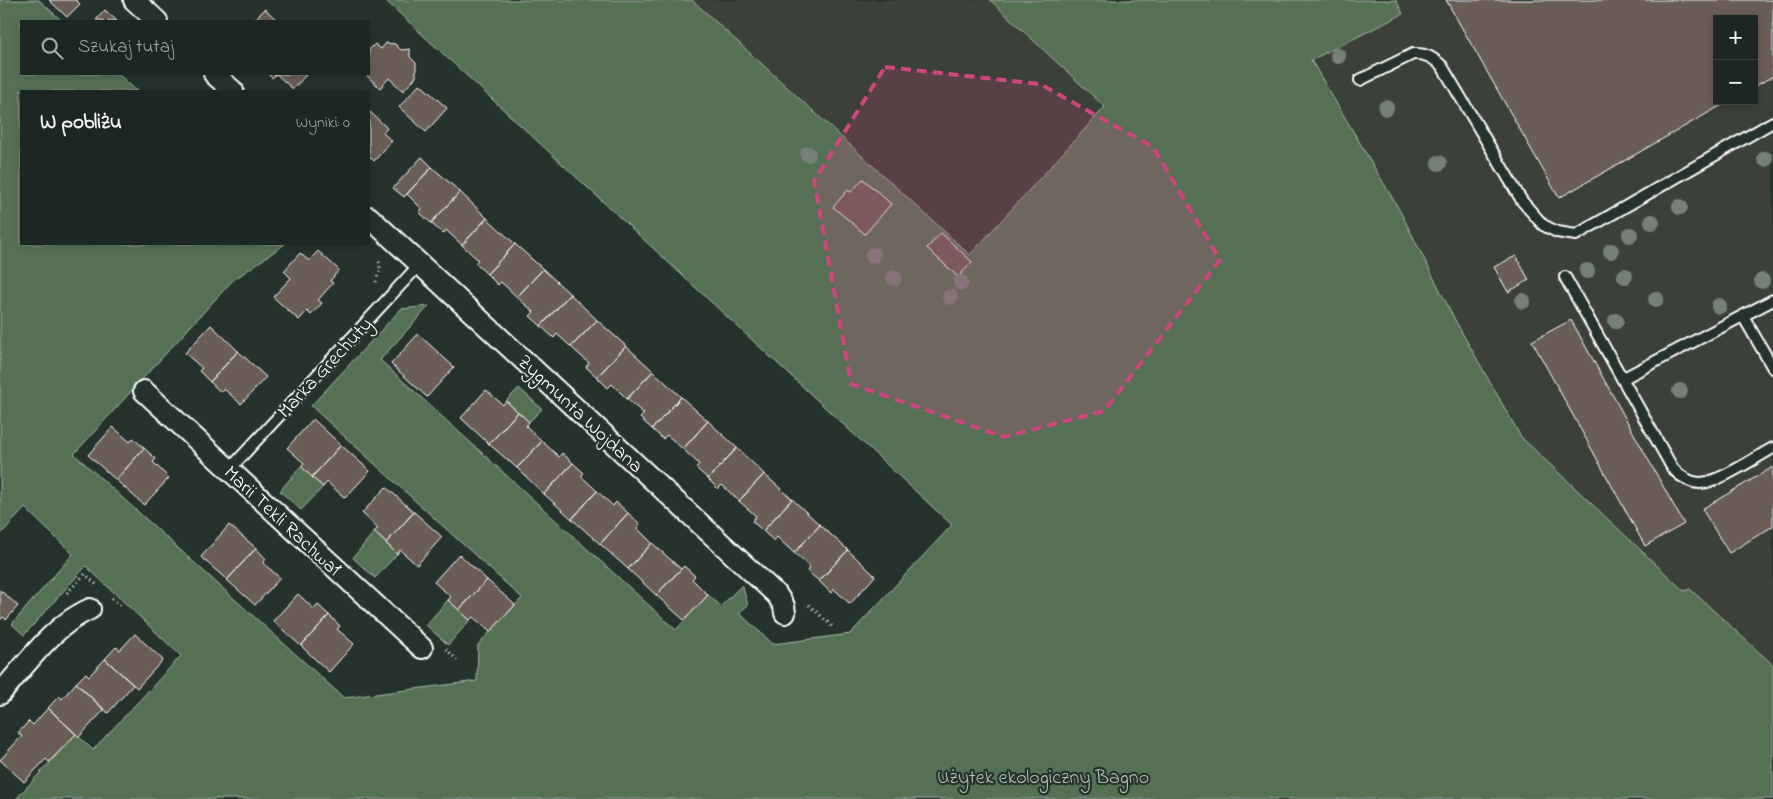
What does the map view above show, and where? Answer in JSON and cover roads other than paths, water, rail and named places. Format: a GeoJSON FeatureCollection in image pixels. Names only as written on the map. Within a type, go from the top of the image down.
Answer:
{"type":"FeatureCollection","features":[{"type":"Feature","properties":{"kind":"street"},"geometry":{"type":"LineString","coordinates":[[134,0],[156,20]]}},
{"type":"Feature","properties":{"kind":"street"},"geometry":{"type":"LineString","coordinates":[[215,75],[232,90]]}},
{"type":"Feature","properties":{"kind":"street","name":"Zygmunta Wojdana"},"geometry":{"type":"LineString","coordinates":[[370,218],[778,595],[784,606],[785,614]]}},
{"type":"Feature","properties":{"kind":"street","name":"Marii Tekli Rachwał"},"geometry":{"type":"LineString","coordinates":[[144,391],[422,648]]}},
{"type":"Feature","properties":{"kind":"street"},"geometry":{"type":"LineString","coordinates":[[0,694],[58,629],[72,618],[90,609]]}},
{"type":"Feature","properties":{"kind":"lane"},"geometry":{"type":"LineString","coordinates":[[1360,80],[1413,54],[1422,53],[1432,58],[1442,66],[1522,201],[1543,225],[1568,235],[1576,235],[1773,122]]}},
{"type":"Feature","properties":{"kind":"lane","name":"Marka Grechuty"},"geometry":{"type":"LineString","coordinates":[[229,470],[420,264]]}},
{"type":"Feature","properties":{"kind":"lane"},"geometry":{"type":"LineString","coordinates":[[1565,278],[1673,469],[1688,480],[1698,483],[1713,480],[1773,448]]}},
{"type":"Feature","properties":{"kind":"lane"},"geometry":{"type":"LineString","coordinates":[[1622,379],[1773,300]]}},
{"type":"Feature","properties":{"kind":"lane"},"geometry":{"type":"LineString","coordinates":[[1743,316],[1773,368]]}},
{"type":"Feature","properties":{"kind":"park label","name":"Użytek ekologiczny Bagno"},"geometry":{"type":"Point","coordinates":[1043,776]}}]}
